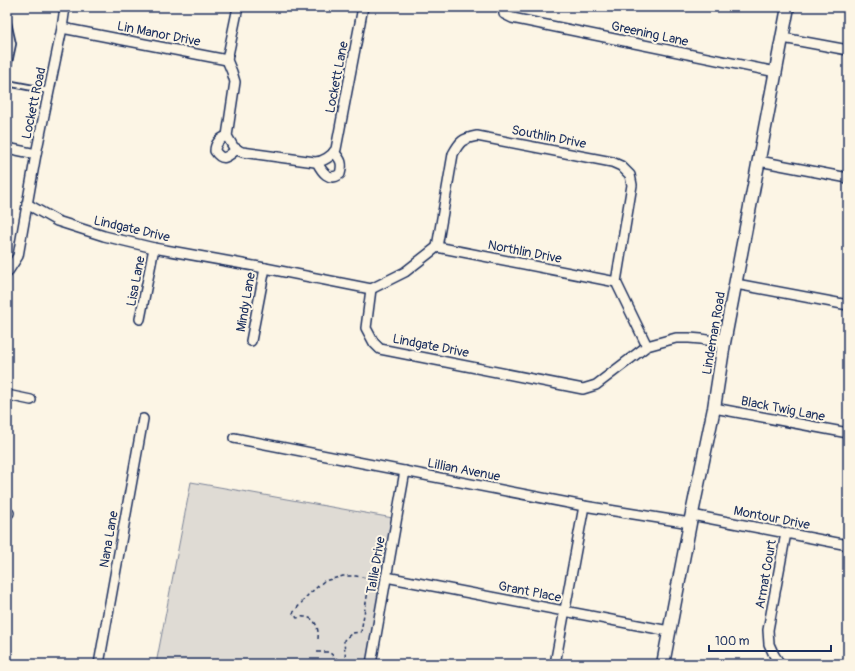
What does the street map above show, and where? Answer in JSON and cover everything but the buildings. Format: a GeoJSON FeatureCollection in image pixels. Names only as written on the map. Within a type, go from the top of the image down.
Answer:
{"type":"FeatureCollection","features":[{"type":"Feature","properties":{"kind":"street","name":"Lockett Road"},"geometry":{"type":"LineString","coordinates":[[7,273],[18,256],[36,154],[66,7]]}},
{"type":"Feature","properties":{"kind":"street"},"geometry":{"type":"LineString","coordinates":[[238,7],[228,60],[234,82],[227,136],[234,148],[242,152],[317,162],[331,155],[341,160],[342,168],[340,174],[336,177],[330,177],[325,174],[317,162]]}},
{"type":"Feature","properties":{"kind":"street","name":"Lockett Lane"},"geometry":{"type":"LineString","coordinates":[[331,155],[337,142],[363,7]]}},
{"type":"Feature","properties":{"kind":"street","name":"Greening Lane"},"geometry":{"type":"LineString","coordinates":[[503,7],[504,14],[512,18],[776,72]]}},
{"type":"Feature","properties":{"kind":"street","name":"Lindeman Road"},"geometry":{"type":"LineString","coordinates":[[663,664],[714,408],[724,343],[788,7]]}},
{"type":"Feature","properties":{"kind":"street","name":"Lin Manor Drive"},"geometry":{"type":"LineString","coordinates":[[62,28],[228,60]]}},
{"type":"Feature","properties":{"kind":"street"},"geometry":{"type":"LineString","coordinates":[[783,38],[848,50]]}},
{"type":"Feature","properties":{"kind":"street"},"geometry":{"type":"LineString","coordinates":[[227,136],[222,137],[215,146],[215,151],[218,156],[223,158],[228,157],[237,149]]}},
{"type":"Feature","properties":{"kind":"street","name":"Southlin Drive"},"geometry":{"type":"LineString","coordinates":[[437,247],[453,154],[458,145],[466,138],[476,136],[604,160],[621,166],[630,175],[632,185],[616,282]]}},
{"type":"Feature","properties":{"kind":"street"},"geometry":{"type":"LineString","coordinates":[[7,148],[36,154]]}},
{"type":"Feature","properties":{"kind":"street"},"geometry":{"type":"LineString","coordinates":[[759,161],[848,178]]}},
{"type":"Feature","properties":{"kind":"street","name":"Lindgate Drive"},"geometry":{"type":"LineString","coordinates":[[27,204],[58,221],[104,236],[154,248],[371,289],[366,328],[374,343],[380,349],[583,388],[596,385],[647,346],[676,338],[701,339],[724,343]]}},
{"type":"Feature","properties":{"kind":"street"},"geometry":{"type":"LineString","coordinates":[[371,289],[405,272],[437,247]]}},
{"type":"Feature","properties":{"kind":"street","name":"Northlin Drive"},"geometry":{"type":"LineString","coordinates":[[437,247],[616,282]]}},
{"type":"Feature","properties":{"kind":"street","name":"Lisa Lane"},"geometry":{"type":"LineString","coordinates":[[140,319],[154,248]]}},
{"type":"Feature","properties":{"kind":"street","name":"Mindy Lane"},"geometry":{"type":"LineString","coordinates":[[251,341],[264,268]]}},
{"type":"Feature","properties":{"kind":"street"},"geometry":{"type":"LineString","coordinates":[[616,282],[647,346]]}},
{"type":"Feature","properties":{"kind":"street"},"geometry":{"type":"LineString","coordinates":[[736,284],[848,305]]}},
{"type":"Feature","properties":{"kind":"street"},"geometry":{"type":"LineString","coordinates":[[7,395],[31,400]]}},
{"type":"Feature","properties":{"kind":"street","name":"Black Twig Lane"},"geometry":{"type":"LineString","coordinates":[[714,408],[848,433]]}},
{"type":"Feature","properties":{"kind":"street","name":"Nana Lane"},"geometry":{"type":"LineString","coordinates":[[99,664],[143,419]]}},
{"type":"Feature","properties":{"kind":"street","name":"Lillian Avenue"},"geometry":{"type":"LineString","coordinates":[[234,438],[584,506],[691,519]]}},
{"type":"Feature","properties":{"kind":"street","name":"Tallie Drive"},"geometry":{"type":"LineString","coordinates":[[371,664],[405,471]]}},
{"type":"Feature","properties":{"kind":"street"},"geometry":{"type":"LineString","coordinates":[[555,664],[584,506]]}},
{"type":"Feature","properties":{"kind":"street","name":"Montour Drive"},"geometry":{"type":"LineString","coordinates":[[691,519],[786,533],[848,545]]}},
{"type":"Feature","properties":{"kind":"street","name":"Armat Court"},"geometry":{"type":"LineString","coordinates":[[780,664],[769,644],[768,630],[786,533]]}},
{"type":"Feature","properties":{"kind":"street","name":"Grant Place"},"geometry":{"type":"LineString","coordinates":[[385,579],[669,631]]}},
{"type":"Feature","properties":{"kind":"lane"},"geometry":{"type":"LineString","coordinates":[[7,18],[13,44],[7,72]]}},
{"type":"Feature","properties":{"kind":"lane"},"geometry":{"type":"LineString","coordinates":[[7,83],[49,91]]}},
{"type":"Feature","properties":{"kind":"path"},"geometry":{"type":"LineString","coordinates":[[318,639],[317,627],[313,620],[304,616],[297,618],[293,613],[308,595],[324,581],[343,576],[385,579]]}},
{"type":"Feature","properties":{"kind":"path"},"geometry":{"type":"LineString","coordinates":[[317,652],[329,652],[339,661],[345,660],[344,640],[352,632],[361,632],[370,579]]}},
{"type":"Feature","properties":{"kind":"shaded area"},"geometry":{"type":"Polygon","coordinates":[[[191,482],[393,518],[366,664],[156,664],[191,482]]]}}]}
